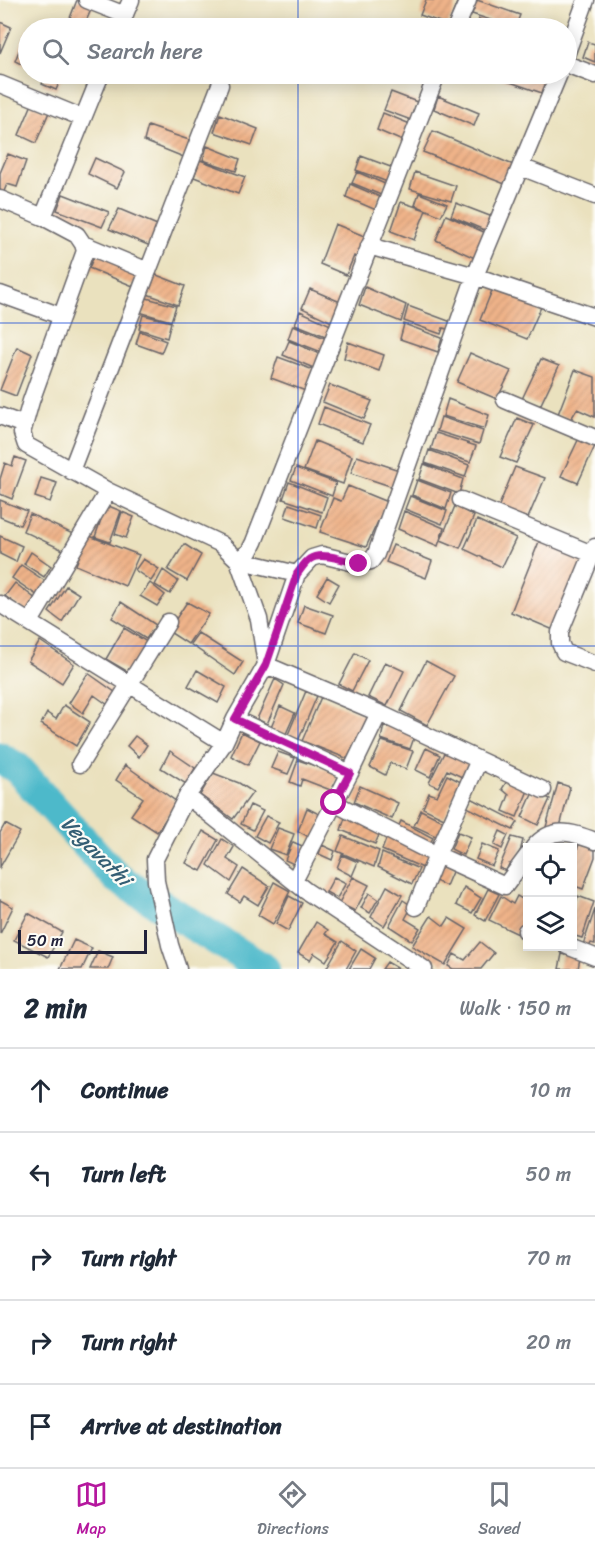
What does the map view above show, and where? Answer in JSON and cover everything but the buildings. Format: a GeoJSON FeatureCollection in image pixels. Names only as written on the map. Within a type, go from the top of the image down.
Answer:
{"type":"FeatureCollection","features":[{"type":"Feature","properties":{"kind":"street"},"geometry":{"type":"LineString","coordinates":[[87,0],[125,15]]}},
{"type":"Feature","properties":{"kind":"street"},"geometry":{"type":"LineString","coordinates":[[460,18],[468,0]]}},
{"type":"Feature","properties":{"kind":"street"},"geometry":{"type":"LineString","coordinates":[[577,26],[586,0]]}},
{"type":"Feature","properties":{"kind":"street"},"geometry":{"type":"LineString","coordinates":[[577,68],[595,75]]}},
{"type":"Feature","properties":{"kind":"street"},"geometry":{"type":"LineString","coordinates":[[0,84],[83,118]]}},
{"type":"Feature","properties":{"kind":"street"},"geometry":{"type":"LineString","coordinates":[[43,217],[97,84]]}},
{"type":"Feature","properties":{"kind":"street"},"geometry":{"type":"LineString","coordinates":[[238,560],[249,552],[254,542],[433,84]]}},
{"type":"Feature","properties":{"kind":"street"},"geometry":{"type":"LineString","coordinates":[[178,969],[170,945],[156,881],[155,859],[186,796],[224,743],[266,665],[297,574],[312,558],[322,555],[359,564],[371,561],[376,554],[475,276],[555,84]]}},
{"type":"Feature","properties":{"kind":"street"},"geometry":{"type":"LineString","coordinates":[[71,471],[220,85]]}},
{"type":"Feature","properties":{"kind":"street"},"geometry":{"type":"LineString","coordinates":[[521,167],[595,196]]}},
{"type":"Feature","properties":{"kind":"street"},"geometry":{"type":"LineString","coordinates":[[0,199],[43,217],[77,235],[85,251],[31,401],[22,432],[26,445],[108,491],[221,544],[238,560],[259,619],[266,665]]}},
{"type":"Feature","properties":{"kind":"street"},"geometry":{"type":"LineString","coordinates":[[83,244],[148,271]]}},
{"type":"Feature","properties":{"kind":"street"},"geometry":{"type":"LineString","coordinates":[[369,246],[475,276],[595,317]]}},
{"type":"Feature","properties":{"kind":"street"},"geometry":{"type":"LineString","coordinates":[[0,294],[61,316]]}},
{"type":"Feature","properties":{"kind":"street"},"geometry":{"type":"LineString","coordinates":[[505,400],[595,438]]}},
{"type":"Feature","properties":{"kind":"street"},"geometry":{"type":"LineString","coordinates":[[0,416],[24,425]]}},
{"type":"Feature","properties":{"kind":"street"},"geometry":{"type":"LineString","coordinates":[[30,622],[108,491]]}},
{"type":"Feature","properties":{"kind":"street"},"geometry":{"type":"LineString","coordinates":[[461,500],[593,550],[560,632],[560,643],[564,652],[595,664]]}},
{"type":"Feature","properties":{"kind":"street"},"geometry":{"type":"LineString","coordinates":[[238,560],[297,574]]}},
{"type":"Feature","properties":{"kind":"street"},"geometry":{"type":"LineString","coordinates":[[0,604],[224,743]]}},
{"type":"Feature","properties":{"kind":"street"},"geometry":{"type":"LineString","coordinates":[[80,765],[168,622]]}},
{"type":"Feature","properties":{"kind":"street"},"geometry":{"type":"LineString","coordinates":[[266,665],[379,713],[543,790]]}},
{"type":"Feature","properties":{"kind":"street"},"geometry":{"type":"LineString","coordinates":[[294,881],[379,713]]}},
{"type":"Feature","properties":{"kind":"street"},"geometry":{"type":"LineString","coordinates":[[235,719],[350,773]]}},
{"type":"Feature","properties":{"kind":"street"},"geometry":{"type":"LineString","coordinates":[[416,907],[480,760]]}},
{"type":"Feature","properties":{"kind":"street"},"geometry":{"type":"LineString","coordinates":[[186,796],[306,891],[424,969]]}},
{"type":"Feature","properties":{"kind":"street"},"geometry":{"type":"LineString","coordinates":[[334,803],[437,855],[505,886],[523,862]]}},
{"type":"Feature","properties":{"kind":"street"},"geometry":{"type":"LineString","coordinates":[[537,843],[540,839],[554,833],[570,832],[595,841]]}},
{"type":"Feature","properties":{"kind":"street"},"geometry":{"type":"LineString","coordinates":[[577,950],[595,957]]}},
{"type":"Feature","properties":{"kind":"waterway","name":"Vegavathi"},"geometry":{"type":"LineString","coordinates":[[0,758],[17,768],[117,878],[264,969]]}},
{"type":"Feature","properties":{"kind":"route"},"geometry":{"type":"LineString","coordinates":[[334,803],[350,773],[235,719],[266,665],[297,574],[304,565],[312,558],[322,555],[359,564]]}}]}
